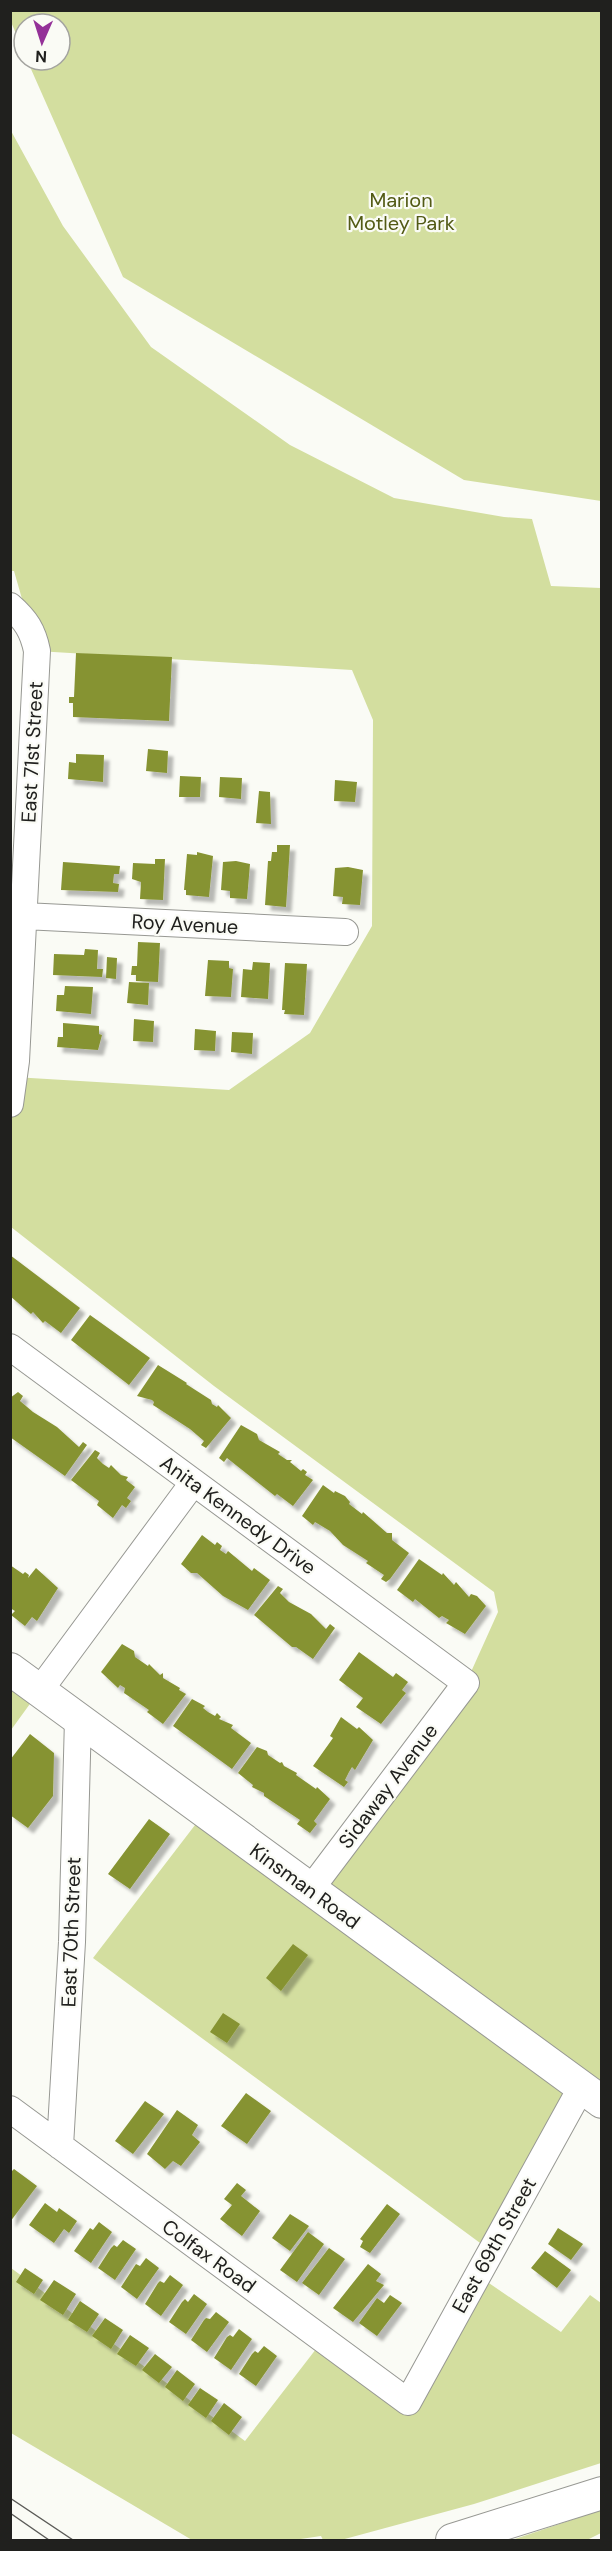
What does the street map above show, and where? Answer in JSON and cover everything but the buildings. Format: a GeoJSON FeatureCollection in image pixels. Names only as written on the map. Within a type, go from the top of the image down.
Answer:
{"type":"FeatureCollection","features":[{"type":"Feature","properties":{"kind":"main road","name":"Kinsman Road"},"geometry":{"type":"LineString","coordinates":[[10,1669],[591,2095]]}},
{"type":"Feature","properties":{"kind":"main road"},"geometry":{"type":"LineString","coordinates":[[452,2541],[602,2493]]}},
{"type":"Feature","properties":{"kind":"street","name":"East 71st Street"},"geometry":{"type":"LineString","coordinates":[[10,606],[23,617],[33,632],[37,651],[16,1061],[10,1104]]}},
{"type":"Feature","properties":{"kind":"street","name":"Roy Avenue"},"geometry":{"type":"LineString","coordinates":[[24,916],[345,932]]}},
{"type":"Feature","properties":{"kind":"street","name":"Anita Kennedy Drive"},"geometry":{"type":"LineString","coordinates":[[10,1347],[466,1683]]}},
{"type":"Feature","properties":{"kind":"street"},"geometry":{"type":"LineString","coordinates":[[40,1690],[193,1483]]}},
{"type":"Feature","properties":{"kind":"street","name":"Sidaway Avenue"},"geometry":{"type":"LineString","coordinates":[[310,1890],[466,1683]]}},
{"type":"Feature","properties":{"kind":"street","name":"East 70th Street"},"geometry":{"type":"LineString","coordinates":[[60,2146],[72,1942],[78,1719]]}},
{"type":"Feature","properties":{"kind":"street","name":"East 69th Street"},"geometry":{"type":"LineString","coordinates":[[408,2402],[591,2095]]}},
{"type":"Feature","properties":{"kind":"street","name":"Colfax Road"},"geometry":{"type":"LineString","coordinates":[[10,2109],[408,2402]]}},
{"type":"Feature","properties":{"kind":"green space","name":"Marion Motley Park"},"geometry":{"type":"Polygon","coordinates":[[[10,11],[601,11],[601,501],[464,480],[123,277],[32,72],[72,72],[72,12],[12,12],[12,24],[10,11]]]}},
{"type":"Feature","properties":{"kind":"green space"},"geometry":{"type":"Polygon","coordinates":[[[10,129],[63,226],[151,347],[290,445],[394,498],[504,517],[532,519],[551,586],[601,588],[601,2102],[581,2088],[491,2251],[93,1958],[205,1812],[310,1890],[466,1683],[498,1612],[494,1592],[214,1386],[11,1227],[10,1104],[14,1077],[229,1090],[310,1033],[372,926],[373,720],[352,670],[37,651],[14,571],[11,571],[10,129]]]}},
{"type":"Feature","properties":{"kind":"green space"},"geometry":{"type":"Polygon","coordinates":[[[11,1669],[40,1690],[11,1730],[11,1669]]]}},
{"type":"Feature","properties":{"kind":"green space"},"geometry":{"type":"Polygon","coordinates":[[[11,2268],[245,2441],[323,2340],[407,2402],[477,2275],[561,2332],[590,2295],[601,2303],[601,2463],[474,2504],[341,2540],[323,2540],[321,2536],[294,2540],[192,2540],[11,2433],[11,2268]]]}},
{"type":"Feature","properties":{"kind":"green space"},"geometry":{"type":"Polygon","coordinates":[[[601,2510],[601,2533],[587,2540],[512,2540],[601,2510]]]}},
{"type":"Feature","properties":{"kind":"tram line"},"geometry":{"type":"LineString","coordinates":[[10,2498],[73,2540]]}},
{"type":"Feature","properties":{"kind":"tram line"},"geometry":{"type":"LineString","coordinates":[[10,2513],[49,2540]]}}]}
